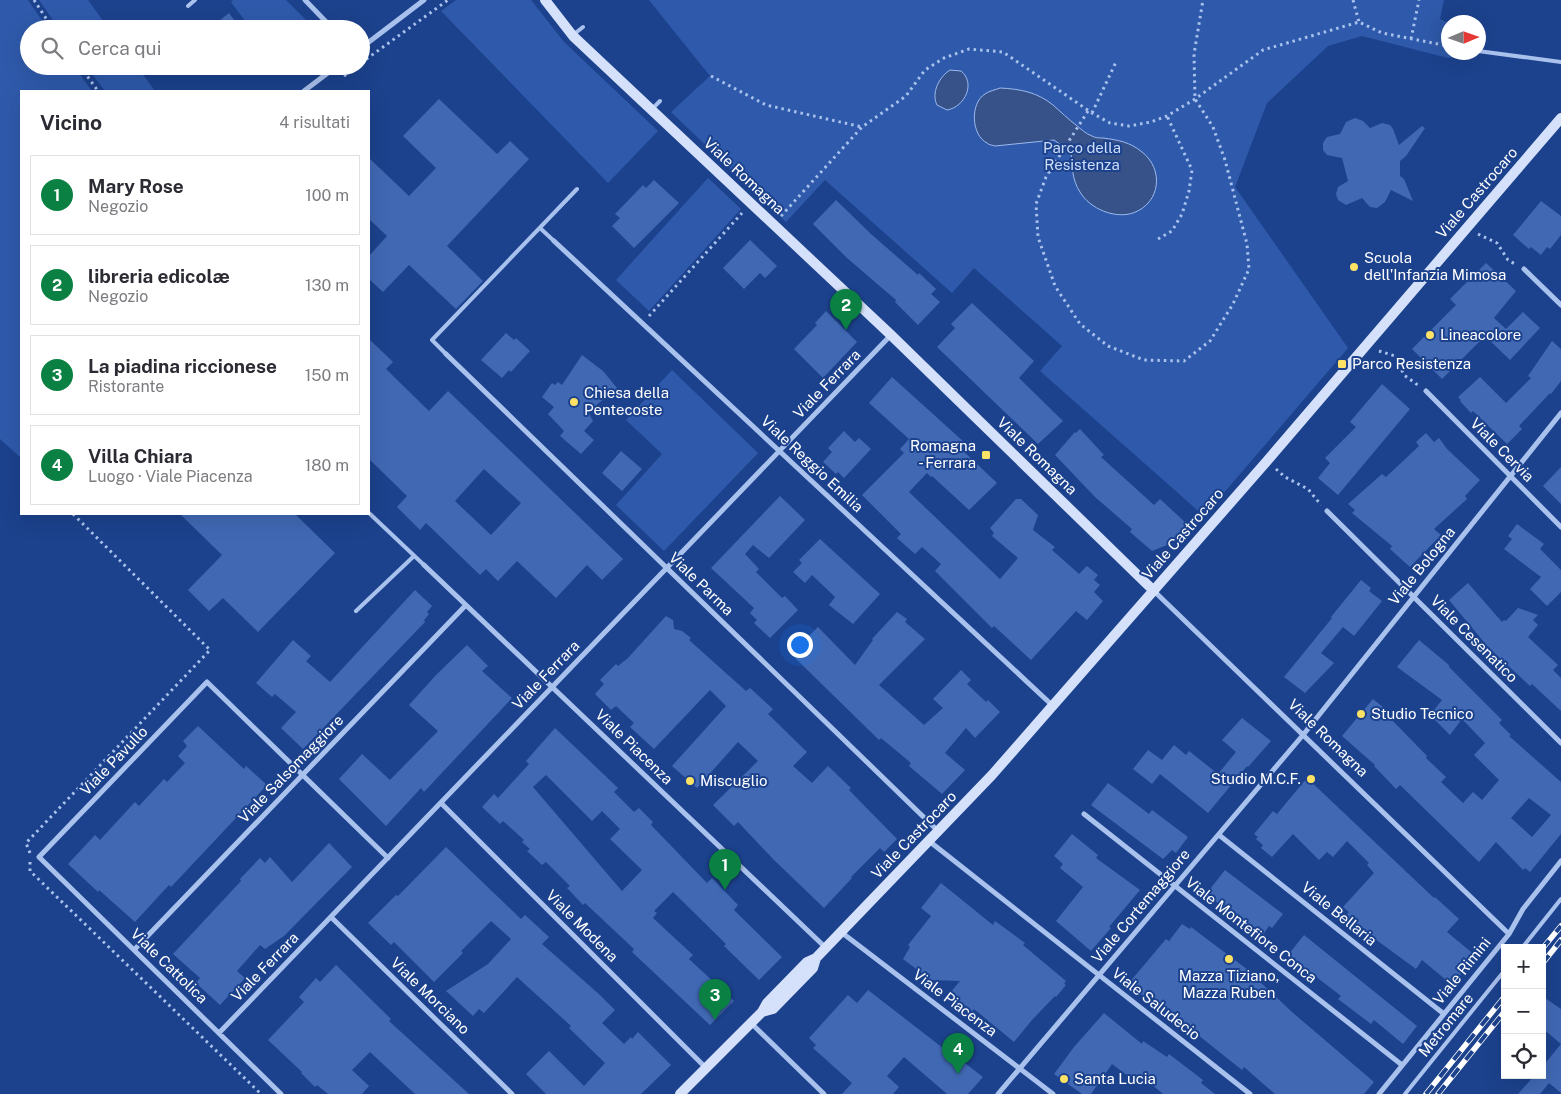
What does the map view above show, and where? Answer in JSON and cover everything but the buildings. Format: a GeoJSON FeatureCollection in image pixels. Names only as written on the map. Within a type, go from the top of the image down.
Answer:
{"type":"FeatureCollection","features":[{"type":"Feature","properties":{"kind":"street"},"geometry":{"type":"LineString","coordinates":[[304,0],[324,20]]}},
{"type":"Feature","properties":{"kind":"street"},"geometry":{"type":"LineString","coordinates":[[370,41],[424,0]]}},
{"type":"Feature","properties":{"kind":"street","name":"Viale Romagna"},"geometry":{"type":"LineString","coordinates":[[545,0],[573,36],[891,335],[1509,934]]}},
{"type":"Feature","properties":{"kind":"street"},"geometry":{"type":"LineString","coordinates":[[305,90],[325,75]]}},
{"type":"Feature","properties":{"kind":"street","name":"Viale Castrocaro"},"geometry":{"type":"LineString","coordinates":[[680,1094],[762,1012],[774,1009],[813,968],[816,958],[992,774],[1267,461],[1561,118]]}},
{"type":"Feature","properties":{"kind":"street","name":"Viale Reggio Emilia"},"geometry":{"type":"LineString","coordinates":[[554,240],[1053,706]]}},
{"type":"Feature","properties":{"kind":"street"},"geometry":{"type":"LineString","coordinates":[[1524,268],[1561,305]]}},
{"type":"Feature","properties":{"kind":"street","name":"Viale Ferrara"},"geometry":{"type":"LineString","coordinates":[[219,1033],[891,335]]}},
{"type":"Feature","properties":{"kind":"street","name":"Viale Parma"},"geometry":{"type":"LineString","coordinates":[[446,354],[938,831]]}},
{"type":"Feature","properties":{"kind":"street","name":"Viale Cervia"},"geometry":{"type":"LineString","coordinates":[[1426,391],[1561,527]]}},
{"type":"Feature","properties":{"kind":"street","name":"Viale Bologna"},"geometry":{"type":"LineString","coordinates":[[1304,735],[1561,414]]}},
{"type":"Feature","properties":{"kind":"street","name":"Viale Cesenatico"},"geometry":{"type":"LineString","coordinates":[[1326,511],[1561,743]]}},
{"type":"Feature","properties":{"kind":"street","name":"Viale Piacenza"},"geometry":{"type":"LineString","coordinates":[[424,565],[826,948]]}},
{"type":"Feature","properties":{"kind":"street","name":"Viale Salsomaggiore"},"geometry":{"type":"LineString","coordinates":[[134,950],[466,605]]}},
{"type":"Feature","properties":{"kind":"street","name":"Viale Pavullo"},"geometry":{"type":"LineString","coordinates":[[39,857],[207,682],[303,775]]}},
{"type":"Feature","properties":{"kind":"street","name":"Viale Cortemaggiore"},"geometry":{"type":"LineString","coordinates":[[998,1094],[1304,735]]}},
{"type":"Feature","properties":{"kind":"street"},"geometry":{"type":"LineString","coordinates":[[303,775],[388,858]]}},
{"type":"Feature","properties":{"kind":"street","name":"Viale Modena"},"geometry":{"type":"LineString","coordinates":[[441,802],[706,1068]]}},
{"type":"Feature","properties":{"kind":"street","name":"Viale Montefiore Conca"},"geometry":{"type":"LineString","coordinates":[[1084,814],[1402,1065]]}},
{"type":"Feature","properties":{"kind":"street","name":"Viale Bellaria"},"geometry":{"type":"LineString","coordinates":[[1219,835],[1444,1014]]}},
{"type":"Feature","properties":{"kind":"street","name":"Viale Saludecio"},"geometry":{"type":"LineString","coordinates":[[929,840],[1250,1094]]}},
{"type":"Feature","properties":{"kind":"street","name":"Viale Cattolica"},"geometry":{"type":"LineString","coordinates":[[39,857],[281,1094]]}},
{"type":"Feature","properties":{"kind":"street","name":"Viale Rimini"},"geometry":{"type":"LineString","coordinates":[[1378,1094],[1509,934],[1523,909],[1561,861]]}},
{"type":"Feature","properties":{"kind":"street","name":"Viale Morciano"},"geometry":{"type":"LineString","coordinates":[[331,917],[512,1094]]}},
{"type":"Feature","properties":{"kind":"street","name":"Viale Piacenza"},"geometry":{"type":"LineString","coordinates":[[841,932],[1053,1094]]}},
{"type":"Feature","properties":{"kind":"street"},"geometry":{"type":"LineString","coordinates":[[751,1023],[824,1094]]}},
{"type":"Feature","properties":{"kind":"lane"},"geometry":{"type":"LineString","coordinates":[[188,6],[195,0]]}},
{"type":"Feature","properties":{"kind":"lane"},"geometry":{"type":"LineString","coordinates":[[573,36],[583,27]]}},
{"type":"Feature","properties":{"kind":"lane"},"geometry":{"type":"LineString","coordinates":[[1486,52],[1561,62]]}},
{"type":"Feature","properties":{"kind":"lane"},"geometry":{"type":"LineString","coordinates":[[651,110],[660,101]]}},
{"type":"Feature","properties":{"kind":"lane"},"geometry":{"type":"LineString","coordinates":[[446,354],[432,340],[577,189]]}},
{"type":"Feature","properties":{"kind":"lane"},"geometry":{"type":"LineString","coordinates":[[540,228],[554,240]]}},
{"type":"Feature","properties":{"kind":"lane"},"geometry":{"type":"LineString","coordinates":[[370,514],[424,565]]}},
{"type":"Feature","properties":{"kind":"lane"},"geometry":{"type":"LineString","coordinates":[[356,611],[414,556]]}},
{"type":"Feature","properties":{"kind":"lane"},"geometry":{"type":"LineString","coordinates":[[1525,944],[1561,899]]}},
{"type":"Feature","properties":{"kind":"lane","name":"Metromare"},"geometry":{"type":"LineString","coordinates":[[1405,1094],[1501,975]]}},
{"type":"Feature","properties":{"kind":"path"},"geometry":{"type":"LineString","coordinates":[[34,0],[47,20]]}},
{"type":"Feature","properties":{"kind":"path"},"geometry":{"type":"LineString","coordinates":[[370,57],[448,0]]}},
{"type":"Feature","properties":{"kind":"path"},"geometry":{"type":"LineString","coordinates":[[1088,110],[1046,176],[1036,204],[1038,236],[1055,286],[1080,324],[1108,346],[1144,360],[1184,361],[1210,342],[1233,304],[1249,270],[1247,244],[1224,160],[1213,127],[1196,99],[1194,54],[1203,0]]}},
{"type":"Feature","properties":{"kind":"path"},"geometry":{"type":"LineString","coordinates":[[1353,0],[1359,22]]}},
{"type":"Feature","properties":{"kind":"path"},"geometry":{"type":"LineString","coordinates":[[1411,39],[1419,0]]}},
{"type":"Feature","properties":{"kind":"path"},"geometry":{"type":"LineString","coordinates":[[774,225],[862,127],[906,96],[925,70],[944,58],[969,49],[1003,52],[1092,113],[1110,123],[1128,126],[1151,122],[1167,116],[1196,99],[1263,50],[1359,22],[1382,33],[1441,45]]}},
{"type":"Feature","properties":{"kind":"path"},"geometry":{"type":"LineString","coordinates":[[1092,113],[1116,62]]}},
{"type":"Feature","properties":{"kind":"path"},"geometry":{"type":"LineString","coordinates":[[86,75],[97,90]]}},
{"type":"Feature","properties":{"kind":"path"},"geometry":{"type":"LineString","coordinates":[[711,76],[766,105],[862,127]]}},
{"type":"Feature","properties":{"kind":"path"},"geometry":{"type":"LineString","coordinates":[[1158,239],[1172,231],[1182,214],[1189,191],[1192,170],[1167,116]]}},
{"type":"Feature","properties":{"kind":"path"},"geometry":{"type":"LineString","coordinates":[[642,323],[751,204]]}},
{"type":"Feature","properties":{"kind":"path"},"geometry":{"type":"LineString","coordinates":[[1466,229],[1497,243],[1508,260],[1524,268]]}},
{"type":"Feature","properties":{"kind":"path"},"geometry":{"type":"LineString","coordinates":[[1366,346],[1395,356],[1404,375],[1426,391]]}},
{"type":"Feature","properties":{"kind":"path"},"geometry":{"type":"LineString","coordinates":[[1267,461],[1285,477],[1308,489],[1326,511]]}},
{"type":"Feature","properties":{"kind":"path"},"geometry":{"type":"LineString","coordinates":[[74,515],[210,650],[26,843],[30,852],[30,871],[261,1094]]}},
{"type":"Feature","properties":{"kind":"green space"},"geometry":{"type":"Polygon","coordinates":[[[0,0],[28,0],[42,20],[20,20],[20,75],[80,75],[91,90],[20,90],[20,457],[0,439],[0,0]]]}},
{"type":"Feature","properties":{"kind":"green space"},"geometry":{"type":"Polygon","coordinates":[[[39,0],[88,0],[102,20],[53,20],[39,0]]]}},
{"type":"Feature","properties":{"kind":"green space"},"geometry":{"type":"Polygon","coordinates":[[[233,0],[286,0],[306,20],[244,20],[231,2],[233,0]]]}},
{"type":"Feature","properties":{"kind":"green space"},"geometry":{"type":"Polygon","coordinates":[[[456,0],[531,0],[564,42],[658,131],[608,183],[441,11],[456,0]]]}},
{"type":"Feature","properties":{"kind":"green space","name":"Parco della Resistenza"},"geometry":{"type":"Polygon","coordinates":[[[649,0],[1444,0],[1440,19],[1441,56],[1362,36],[1328,46],[1267,103],[1235,187],[1348,348],[1204,516],[1040,371],[1062,346],[974,268],[952,293],[825,180],[786,222],[671,112],[710,76],[649,0]]]}},
{"type":"Feature","properties":{"kind":"green space"},"geometry":{"type":"Polygon","coordinates":[[[93,75],[143,75],[154,90],[104,90],[93,75]]]}},
{"type":"Feature","properties":{"kind":"green space"},"geometry":{"type":"Polygon","coordinates":[[[708,178],[741,209],[649,311],[616,280],[708,178]]]}},
{"type":"Feature","properties":{"kind":"green space"},"geometry":{"type":"Polygon","coordinates":[[[672,370],[758,453],[664,551],[616,505],[662,454],[626,420],[672,370]]]}},
{"type":"Feature","properties":{"kind":"shaded area"},"geometry":{"type":"Polygon","coordinates":[[[950,70],[961,71],[968,82],[968,88],[963,100],[947,110],[937,105],[935,95],[939,81],[950,70]]]}},
{"type":"Feature","properties":{"kind":"shaded area"},"geometry":{"type":"Polygon","coordinates":[[[1000,88],[1021,90],[1041,97],[1088,134],[1096,138],[1124,142],[1142,152],[1154,167],[1156,176],[1154,194],[1149,202],[1142,208],[1126,215],[1119,215],[1096,208],[1084,198],[1075,183],[1071,152],[1054,140],[995,146],[988,144],[982,139],[975,126],[975,111],[980,98],[1000,88]]]}},
{"type":"Feature","properties":{"kind":"railway"},"geometry":{"type":"LineString","coordinates":[[1546,944],[1561,926]]}},
{"type":"Feature","properties":{"kind":"railway"},"geometry":{"type":"LineString","coordinates":[[1546,959],[1561,940]]}},
{"type":"Feature","properties":{"kind":"railway"},"geometry":{"type":"LineString","coordinates":[[1426,1094],[1501,1001]]}},
{"type":"Feature","properties":{"kind":"railway"},"geometry":{"type":"LineString","coordinates":[[1438,1094],[1501,1016]]}},
{"type":"Feature","properties":{"kind":"place","name":"Scuola dell'Infanzia Mimosa"},"geometry":{"type":"Point","coordinates":[1354,267]}},
{"type":"Feature","properties":{"kind":"place","name":"libreria edicolæ"},"geometry":{"type":"Point","coordinates":[846,330]}},
{"type":"Feature","properties":{"kind":"place","name":"Lineacolore"},"geometry":{"type":"Point","coordinates":[1430,335]}},
{"type":"Feature","properties":{"kind":"place","name":"Parco Resistenza"},"geometry":{"type":"Point","coordinates":[1342,364]}},
{"type":"Feature","properties":{"kind":"place","name":"Chiesa della Pentecoste"},"geometry":{"type":"Point","coordinates":[574,402]}},
{"type":"Feature","properties":{"kind":"place","name":"Romagna - Ferrara"},"geometry":{"type":"Point","coordinates":[986,455]}},
{"type":"Feature","properties":{"kind":"place","name":"Studio Tecnico"},"geometry":{"type":"Point","coordinates":[1361,714]}},
{"type":"Feature","properties":{"kind":"place","name":"Studio M.C.F."},"geometry":{"type":"Point","coordinates":[1311,779]}},
{"type":"Feature","properties":{"kind":"place","name":"Miscuglio"},"geometry":{"type":"Point","coordinates":[690,781]}},
{"type":"Feature","properties":{"kind":"place","name":"Mary Rose"},"geometry":{"type":"Point","coordinates":[725,890]}},
{"type":"Feature","properties":{"kind":"place","name":"Mazza Tiziano, Mazza Ruben"},"geometry":{"type":"Point","coordinates":[1229,959]}},
{"type":"Feature","properties":{"kind":"place","name":"La piadina riccionese"},"geometry":{"type":"Point","coordinates":[715,1020]}},
{"type":"Feature","properties":{"kind":"place","name":"Villa Chiara"},"geometry":{"type":"Point","coordinates":[958,1074]}},
{"type":"Feature","properties":{"kind":"place","name":"Santa Lucia"},"geometry":{"type":"Point","coordinates":[1064,1079]}}]}
